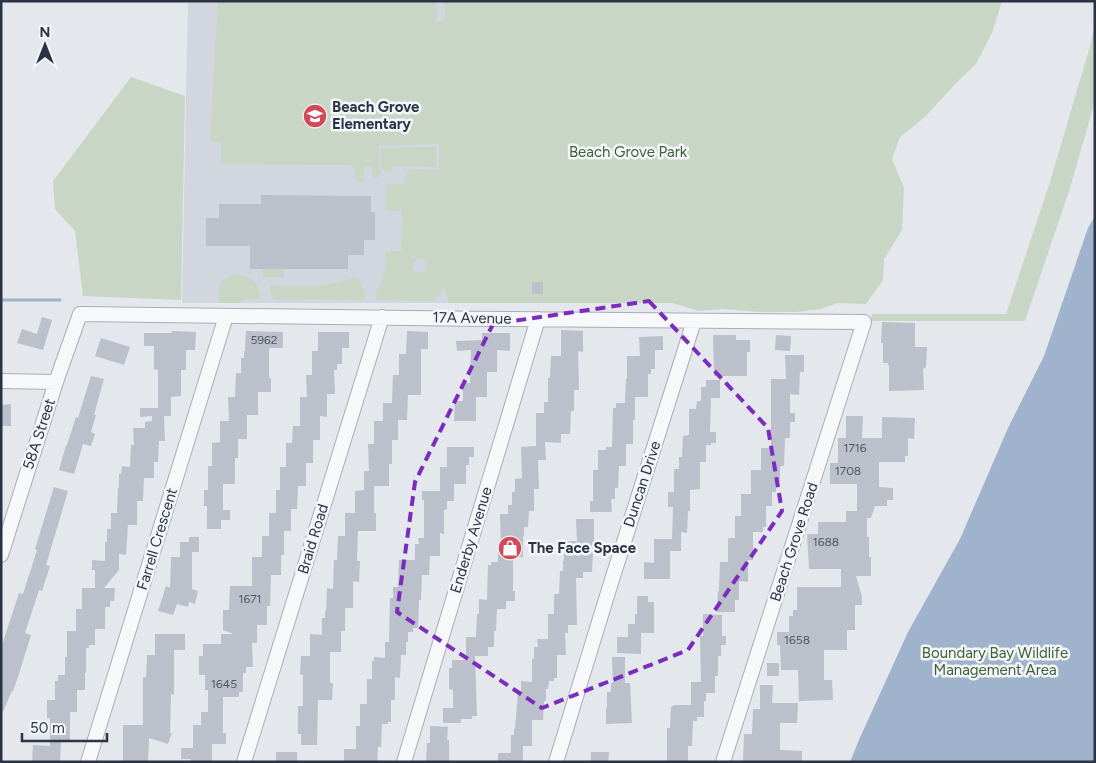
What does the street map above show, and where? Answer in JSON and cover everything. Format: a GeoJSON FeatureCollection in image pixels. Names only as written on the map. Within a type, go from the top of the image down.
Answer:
{"type":"FeatureCollection","features":[{"type":"Feature","properties":{"kind":"street","name":"17A Avenue"},"geometry":{"type":"LineString","coordinates":[[80,314],[864,322]]}},
{"type":"Feature","properties":{"kind":"street","name":"58A Street"},"geometry":{"type":"LineString","coordinates":[[1,555],[56,382],[80,314]]}},
{"type":"Feature","properties":{"kind":"street","name":"Farrell Crescent"},"geometry":{"type":"LineString","coordinates":[[88,762],[226,316]]}},
{"type":"Feature","properties":{"kind":"street","name":"Braid Road"},"geometry":{"type":"LineString","coordinates":[[244,762],[382,317]]}},
{"type":"Feature","properties":{"kind":"street","name":"Enderby Avenue"},"geometry":{"type":"LineString","coordinates":[[404,762],[538,319]]}},
{"type":"Feature","properties":{"kind":"street","name":"Duncan Drive"},"geometry":{"type":"LineString","coordinates":[[556,762],[694,321]]}},
{"type":"Feature","properties":{"kind":"street","name":"Beach Grove Road"},"geometry":{"type":"LineString","coordinates":[[723,762],[864,322]]}},
{"type":"Feature","properties":{"kind":"street"},"geometry":{"type":"LineString","coordinates":[[1,381],[56,382]]}},
{"type":"Feature","properties":{"kind":"highlighted area"},"geometry":{"type":"Polygon","coordinates":[[[649,301],[768,428],[782,511],[688,650],[542,708],[397,612],[415,482],[493,324],[649,301]]]}},
{"type":"Feature","properties":{"kind":"shaded area","name":"Beach Grove Elementary"},"geometry":{"type":"Polygon","coordinates":[[[188,1],[445,1],[444,290],[448,303],[182,303],[188,1]]]}},
{"type":"Feature","properties":{"kind":"green space","name":"Beach Grove Park"},"geometry":{"type":"Polygon","coordinates":[[[218,1],[437,1],[437,21],[445,21],[445,1],[1002,1],[992,33],[976,64],[925,117],[900,137],[892,159],[904,188],[902,230],[884,259],[883,280],[866,304],[837,303],[821,309],[797,312],[760,312],[722,309],[699,311],[672,303],[448,303],[444,288],[434,301],[376,300],[376,294],[383,281],[386,266],[385,252],[401,251],[402,211],[385,211],[387,187],[393,183],[402,184],[411,169],[439,170],[439,144],[379,145],[379,169],[382,172],[376,179],[373,178],[372,167],[364,167],[363,181],[360,183],[357,180],[354,169],[350,165],[221,164],[221,142],[210,142],[218,1]],[[418,258],[413,263],[413,268],[416,272],[421,273],[425,270],[427,264],[425,260],[418,258]]]}},
{"type":"Feature","properties":{"kind":"green space"},"geometry":{"type":"Polygon","coordinates":[[[1095,24],[1095,101],[1070,188],[1025,321],[871,321],[872,314],[1006,314],[1050,182],[1095,24]]]}},
{"type":"Feature","properties":{"kind":"green space"},"geometry":{"type":"Polygon","coordinates":[[[131,77],[185,96],[181,300],[83,296],[75,231],[55,209],[53,181],[131,77]]]}},
{"type":"Feature","properties":{"kind":"green space"},"geometry":{"type":"Polygon","coordinates":[[[436,147],[436,167],[393,166],[391,172],[381,170],[381,148],[436,147]]]}},
{"type":"Feature","properties":{"kind":"green space"},"geometry":{"type":"Polygon","coordinates":[[[263,269],[284,269],[284,277],[263,277],[263,269]]]}},
{"type":"Feature","properties":{"kind":"green space"},"geometry":{"type":"Polygon","coordinates":[[[236,274],[254,282],[260,294],[260,299],[246,299],[239,303],[219,303],[221,284],[226,278],[236,274]]]}},
{"type":"Feature","properties":{"kind":"green space"},"geometry":{"type":"Polygon","coordinates":[[[354,277],[358,278],[365,291],[365,300],[274,299],[269,286],[320,286],[354,277]]]}},
{"type":"Feature","properties":{"kind":"water","name":"Boundary Bay Wildlife Management Area"},"geometry":{"type":"Polygon","coordinates":[[[1095,216],[1095,762],[850,762],[908,632],[960,539],[1008,428],[1044,356],[1088,228],[1095,216]]]}},
{"type":"Feature","properties":{"kind":"building"},"geometry":{"type":"Polygon","coordinates":[[[261,195],[371,196],[371,212],[375,212],[375,240],[364,240],[364,255],[348,255],[348,269],[250,269],[250,246],[206,246],[206,218],[219,218],[219,204],[261,204],[261,195]]]}},
{"type":"Feature","properties":{"kind":"building"},"geometry":{"type":"Polygon","coordinates":[[[532,282],[543,282],[543,294],[532,294],[532,282]]]}},
{"type":"Feature","properties":{"kind":"building"},"geometry":{"type":"Polygon","coordinates":[[[42,317],[52,320],[43,350],[17,343],[22,329],[37,334],[42,317]]]}},
{"type":"Feature","properties":{"kind":"building"},"geometry":{"type":"Polygon","coordinates":[[[882,322],[915,323],[915,347],[927,347],[926,367],[923,369],[924,390],[889,391],[889,365],[888,363],[883,363],[883,343],[881,343],[882,322]]]}},
{"type":"Feature","properties":{"kind":"building"},"geometry":{"type":"Polygon","coordinates":[[[561,330],[583,331],[583,352],[578,351],[579,390],[574,390],[574,411],[571,411],[570,434],[561,434],[561,443],[545,442],[546,460],[538,460],[539,489],[534,489],[534,511],[529,511],[528,527],[524,527],[523,557],[513,557],[513,591],[515,591],[515,601],[506,601],[506,609],[497,609],[494,647],[488,647],[488,656],[475,656],[477,716],[472,716],[472,719],[461,719],[461,723],[443,723],[443,708],[453,708],[453,690],[449,689],[449,668],[452,668],[452,660],[466,660],[466,637],[476,637],[479,599],[487,600],[488,565],[491,565],[491,562],[498,562],[498,548],[501,548],[500,514],[508,514],[508,505],[512,505],[512,492],[515,492],[515,479],[522,478],[521,447],[536,446],[536,413],[544,413],[544,402],[548,402],[548,378],[550,378],[551,356],[561,356],[561,330]]]}},
{"type":"Feature","properties":{"kind":"building"},"geometry":{"type":"Polygon","coordinates":[[[172,331],[196,332],[195,350],[186,350],[186,370],[181,370],[181,396],[171,397],[171,416],[164,416],[165,441],[159,441],[158,462],[154,462],[154,478],[144,478],[143,501],[137,501],[137,525],[128,525],[126,555],[119,554],[119,570],[104,588],[115,588],[114,601],[110,601],[110,607],[105,607],[105,629],[95,629],[95,645],[89,645],[89,648],[86,648],[85,690],[77,690],[77,712],[70,712],[70,740],[61,740],[60,762],[32,762],[33,745],[50,746],[50,718],[47,718],[47,700],[55,700],[55,681],[58,681],[58,675],[65,675],[67,631],[76,631],[76,609],[82,609],[82,588],[95,588],[95,570],[92,570],[92,560],[105,561],[105,542],[107,542],[107,529],[111,529],[111,513],[117,513],[119,474],[121,474],[122,466],[130,467],[131,445],[134,445],[133,428],[145,428],[145,422],[152,421],[152,416],[140,417],[140,408],[158,408],[158,370],[154,369],[154,346],[144,346],[144,333],[171,333],[172,331]]]}},
{"type":"Feature","properties":{"kind":"building"},"geometry":{"type":"Polygon","coordinates":[[[246,331],[283,332],[283,348],[269,348],[271,392],[258,392],[258,415],[247,415],[247,439],[238,439],[238,458],[235,458],[235,484],[223,484],[223,510],[230,510],[230,520],[221,520],[221,529],[207,529],[207,506],[204,506],[204,490],[208,490],[208,466],[212,466],[212,443],[220,442],[220,421],[229,421],[228,397],[235,397],[236,373],[241,373],[241,358],[244,358],[246,331]]]}},
{"type":"Feature","properties":{"kind":"building"},"geometry":{"type":"Polygon","coordinates":[[[407,331],[428,332],[428,349],[421,349],[421,395],[408,395],[407,420],[398,420],[398,440],[392,440],[392,464],[389,464],[389,486],[374,486],[376,531],[358,531],[357,561],[360,561],[359,582],[353,581],[353,608],[345,608],[345,631],[341,631],[341,652],[330,652],[330,683],[333,683],[332,700],[318,700],[317,745],[301,745],[301,734],[298,734],[298,706],[303,706],[303,675],[300,674],[301,656],[310,656],[310,634],[322,635],[322,618],[325,618],[327,588],[333,589],[334,560],[337,560],[338,536],[345,536],[345,513],[355,513],[355,491],[364,490],[364,471],[369,471],[368,444],[374,444],[374,421],[383,421],[383,403],[392,403],[393,375],[399,375],[399,354],[406,354],[407,331]]]}},
{"type":"Feature","properties":{"kind":"building"},"geometry":{"type":"Polygon","coordinates":[[[318,332],[349,332],[349,348],[342,348],[342,364],[337,364],[337,370],[334,370],[335,394],[327,394],[327,417],[320,416],[320,440],[313,440],[313,463],[306,463],[306,486],[298,486],[297,509],[291,509],[291,531],[284,531],[284,555],[281,555],[281,575],[271,575],[270,606],[267,606],[267,625],[257,625],[257,643],[252,643],[253,667],[246,667],[246,673],[243,673],[243,692],[239,692],[239,697],[223,697],[223,733],[226,733],[226,744],[212,744],[212,762],[191,762],[191,759],[181,759],[181,748],[193,748],[193,725],[201,725],[201,712],[208,712],[208,690],[205,690],[205,675],[199,675],[199,656],[203,656],[203,644],[221,644],[221,634],[234,634],[223,630],[223,610],[229,610],[230,586],[252,586],[252,557],[262,557],[262,536],[269,536],[269,513],[276,513],[276,490],[280,490],[280,467],[286,467],[286,443],[292,443],[293,426],[300,426],[300,397],[307,397],[306,375],[312,375],[312,351],[318,351],[318,332]]]}},
{"type":"Feature","properties":{"kind":"building"},"geometry":{"type":"Polygon","coordinates":[[[482,333],[510,333],[510,351],[497,350],[497,372],[487,372],[487,397],[476,397],[476,421],[454,421],[455,401],[463,401],[463,383],[470,383],[471,350],[457,351],[456,341],[482,340],[482,333]]]}},
{"type":"Feature","properties":{"kind":"building"},"geometry":{"type":"Polygon","coordinates":[[[713,335],[736,335],[736,340],[750,340],[750,352],[747,352],[747,376],[714,376],[713,335]]]}},
{"type":"Feature","properties":{"kind":"building"},"geometry":{"type":"Polygon","coordinates":[[[776,335],[791,336],[790,351],[775,350],[776,335]]]}},
{"type":"Feature","properties":{"kind":"building"},"geometry":{"type":"Polygon","coordinates":[[[663,336],[663,350],[655,350],[655,369],[651,369],[651,374],[648,374],[648,397],[635,397],[633,444],[626,444],[626,466],[619,466],[618,488],[615,488],[615,499],[611,499],[612,512],[590,512],[590,501],[593,501],[593,470],[598,470],[598,450],[606,450],[606,447],[612,447],[613,408],[616,408],[616,403],[625,403],[627,356],[640,356],[639,337],[663,336]]]}},
{"type":"Feature","properties":{"kind":"building"},"geometry":{"type":"Polygon","coordinates":[[[101,338],[130,347],[124,365],[95,356],[101,338]]]}},
{"type":"Feature","properties":{"kind":"building"},"geometry":{"type":"Polygon","coordinates":[[[785,355],[804,355],[804,372],[800,372],[799,395],[790,394],[790,413],[795,413],[795,422],[790,422],[790,438],[785,438],[784,466],[780,466],[780,482],[776,482],[776,492],[772,492],[772,506],[766,506],[766,527],[763,527],[763,532],[753,532],[753,560],[748,560],[748,582],[739,581],[739,600],[735,600],[735,612],[717,612],[720,562],[728,562],[728,538],[735,538],[735,516],[741,516],[741,494],[751,494],[751,470],[761,470],[761,448],[771,448],[771,379],[786,379],[785,355]]]}},
{"type":"Feature","properties":{"kind":"building"},"geometry":{"type":"Polygon","coordinates":[[[91,376],[104,379],[91,432],[95,434],[91,446],[83,444],[74,474],[59,470],[91,376]]]}},
{"type":"Feature","properties":{"kind":"building"},"geometry":{"type":"Polygon","coordinates":[[[706,380],[720,380],[720,398],[711,398],[710,432],[716,432],[716,443],[706,445],[706,462],[700,462],[700,489],[690,490],[687,533],[681,532],[681,551],[670,551],[670,579],[644,579],[644,562],[654,563],[654,539],[672,539],[673,507],[668,507],[668,492],[674,492],[674,469],[679,469],[679,457],[682,457],[683,436],[689,435],[689,409],[696,409],[697,401],[701,401],[701,387],[706,387],[706,380]]]}},
{"type":"Feature","properties":{"kind":"building"},"geometry":{"type":"Polygon","coordinates":[[[11,404],[11,426],[1,426],[1,405],[11,404]]]}},
{"type":"Feature","properties":{"kind":"building"},"geometry":{"type":"Polygon","coordinates":[[[846,416],[863,416],[862,438],[882,438],[882,417],[915,418],[914,439],[908,438],[908,456],[905,456],[905,462],[879,462],[879,487],[893,488],[893,500],[887,500],[887,506],[875,506],[871,518],[867,518],[871,576],[856,576],[862,597],[862,605],[855,605],[855,630],[847,630],[847,650],[824,650],[824,680],[832,680],[833,700],[799,701],[798,670],[781,670],[780,645],[777,645],[777,632],[789,632],[789,616],[793,616],[793,610],[797,610],[797,587],[841,587],[841,569],[809,569],[807,534],[818,534],[818,522],[846,522],[846,511],[857,511],[857,484],[830,484],[830,463],[838,463],[838,438],[846,438],[846,416]]]}},
{"type":"Feature","properties":{"kind":"building"},"geometry":{"type":"Polygon","coordinates":[[[447,447],[474,447],[474,457],[469,457],[469,465],[466,465],[466,484],[454,484],[454,501],[447,501],[447,509],[444,510],[444,534],[440,533],[440,556],[430,556],[429,575],[422,575],[418,628],[413,628],[413,632],[408,632],[406,655],[401,655],[400,678],[395,677],[395,700],[391,700],[391,722],[382,724],[381,747],[378,747],[377,762],[344,762],[344,749],[356,749],[356,726],[360,726],[360,704],[367,704],[367,679],[372,679],[372,661],[374,661],[374,657],[385,658],[385,642],[389,642],[390,598],[393,598],[393,587],[398,587],[399,560],[415,560],[415,544],[419,544],[418,538],[424,538],[424,500],[422,500],[422,491],[440,491],[440,467],[447,467],[447,447]]]}},
{"type":"Feature","properties":{"kind":"building"},"geometry":{"type":"Polygon","coordinates":[[[54,487],[68,491],[46,565],[50,566],[42,591],[39,590],[25,633],[31,635],[13,691],[1,716],[1,648],[19,593],[23,594],[54,487]]]}},
{"type":"Feature","properties":{"kind":"building"},"geometry":{"type":"Polygon","coordinates":[[[576,519],[594,519],[594,540],[602,540],[602,551],[593,552],[592,572],[583,572],[583,578],[576,578],[577,625],[568,625],[568,633],[565,633],[566,655],[557,655],[557,678],[554,678],[554,681],[549,681],[548,689],[546,689],[543,720],[532,720],[532,746],[523,746],[523,762],[498,762],[498,753],[511,753],[511,735],[514,735],[515,729],[518,692],[521,692],[521,681],[532,682],[532,659],[534,659],[534,647],[538,647],[537,639],[548,639],[548,614],[554,614],[554,594],[559,594],[560,571],[563,571],[564,561],[564,541],[577,541],[576,519]]]}},
{"type":"Feature","properties":{"kind":"building"},"geometry":{"type":"Polygon","coordinates":[[[189,537],[199,537],[199,552],[192,552],[192,589],[198,591],[195,604],[189,602],[188,607],[177,604],[173,615],[158,611],[166,586],[170,588],[171,557],[180,557],[180,542],[189,542],[189,537]]]}},
{"type":"Feature","properties":{"kind":"building"},"geometry":{"type":"Polygon","coordinates":[[[637,596],[648,596],[648,602],[654,602],[654,633],[641,633],[641,654],[617,653],[617,637],[628,637],[628,624],[635,624],[637,596]]]}},
{"type":"Feature","properties":{"kind":"building"},"geometry":{"type":"Polygon","coordinates":[[[703,614],[722,615],[722,636],[726,636],[726,645],[721,645],[721,656],[718,656],[718,676],[715,676],[715,693],[706,693],[704,717],[697,717],[697,721],[693,721],[692,746],[688,746],[688,762],[667,762],[667,728],[670,728],[671,707],[675,705],[691,705],[691,682],[701,682],[700,636],[703,636],[703,614]]]}},
{"type":"Feature","properties":{"kind":"building"},"geometry":{"type":"Polygon","coordinates":[[[155,634],[185,634],[185,650],[174,650],[174,695],[171,694],[170,733],[172,733],[168,744],[149,738],[148,762],[123,762],[123,725],[143,725],[143,677],[146,677],[147,655],[155,655],[155,634]]]}},
{"type":"Feature","properties":{"kind":"building"},"geometry":{"type":"Polygon","coordinates":[[[612,657],[625,657],[625,683],[630,683],[632,723],[606,724],[607,692],[611,692],[611,683],[613,683],[612,657]]]}},
{"type":"Feature","properties":{"kind":"building"},"geometry":{"type":"Polygon","coordinates":[[[767,663],[779,663],[779,676],[767,676],[767,663]]]}},
{"type":"Feature","properties":{"kind":"building"},"geometry":{"type":"Polygon","coordinates":[[[760,685],[773,685],[772,703],[798,703],[797,723],[780,723],[780,750],[802,751],[802,762],[743,762],[744,734],[752,734],[753,709],[760,709],[760,685]]]}},
{"type":"Feature","properties":{"kind":"building"},"geometry":{"type":"Polygon","coordinates":[[[430,726],[448,727],[449,762],[426,762],[427,743],[430,743],[430,726]]]}},
{"type":"Feature","properties":{"kind":"building"},"geometry":{"type":"Polygon","coordinates":[[[276,752],[297,752],[297,762],[276,762],[276,752]]]}},
{"type":"Feature","properties":{"kind":"building"},"geometry":{"type":"Polygon","coordinates":[[[591,752],[609,752],[608,762],[591,762],[591,752]]]}},
{"type":"Feature","properties":{"kind":"waterway"},"geometry":{"type":"LineString","coordinates":[[1,300],[60,300]]}},
{"type":"Feature","properties":{"kind":"place","name":"Beach Grove Elementary"},"geometry":{"type":"Point","coordinates":[315,116]}},
{"type":"Feature","properties":{"kind":"place","name":"The Face Space"},"geometry":{"type":"Point","coordinates":[510,548]}}]}
